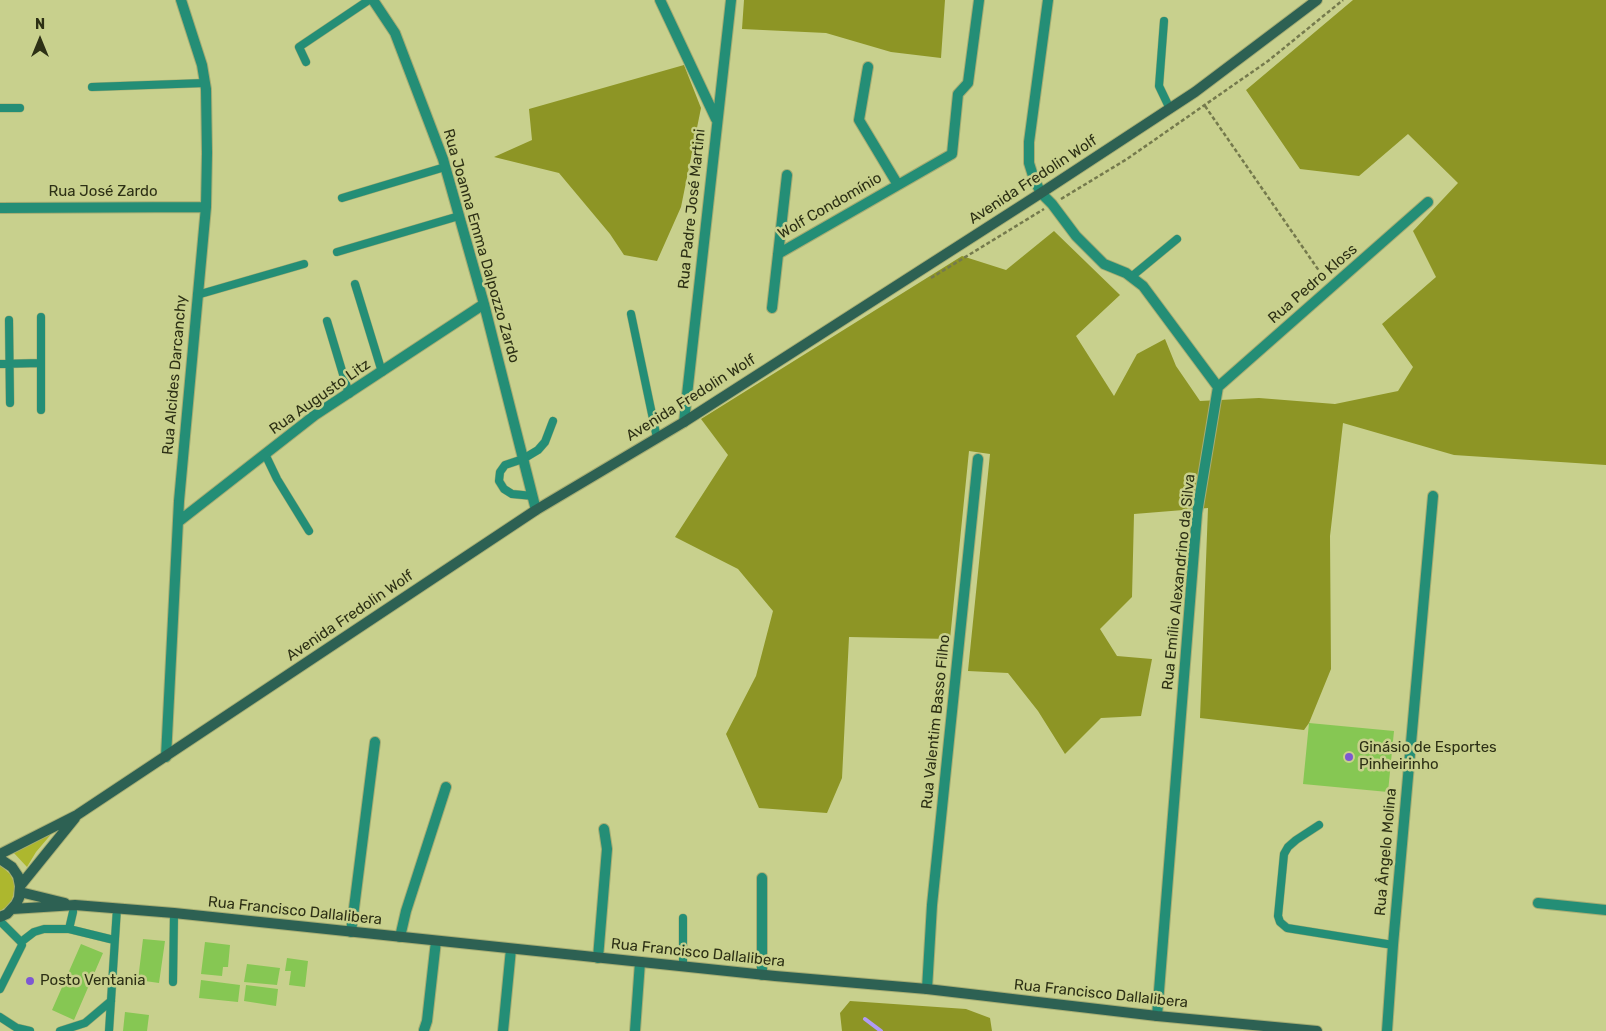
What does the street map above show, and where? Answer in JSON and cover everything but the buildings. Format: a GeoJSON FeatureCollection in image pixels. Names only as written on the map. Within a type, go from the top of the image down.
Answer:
{"type":"FeatureCollection","features":[{"type":"Feature","properties":{"kind":"main road","name":"Avenida Fredolin Wolf"},"geometry":{"type":"LineString","coordinates":[[0,854],[77,815],[536,510],[684,422],[1041,193],[1195,92],[1317,0]]}},
{"type":"Feature","properties":{"kind":"main road","name":"Avenida Fredolin Wolf"},"geometry":{"type":"LineString","coordinates":[[4,917],[19,898],[20,889],[77,815]]}},
{"type":"Feature","properties":{"kind":"main road"},"geometry":{"type":"LineString","coordinates":[[0,859],[12,867],[18,876],[20,889]]}},
{"type":"Feature","properties":{"kind":"main road","name":"Rua Francisco Dallalibera"},"geometry":{"type":"LineString","coordinates":[[20,889],[74,909]]}},
{"type":"Feature","properties":{"kind":"main road","name":"Rua Francisco Dallalibera"},"geometry":{"type":"LineString","coordinates":[[4,917],[74,909],[117,908],[762,975],[927,989],[1157,1016],[1212,1026],[1318,1031]]}},
{"type":"Feature","properties":{"kind":"street","name":"Rua Alcides Darcanchy"},"geometry":{"type":"LineString","coordinates":[[166,757],[178,522],[206,207],[205,83],[202,66],[181,0]]}},
{"type":"Feature","properties":{"kind":"street","name":"Rua Joanna Emma Dalpozzo Zardo"},"geometry":{"type":"LineString","coordinates":[[373,0],[395,33],[445,167],[484,304],[536,510]]}},
{"type":"Feature","properties":{"kind":"street"},"geometry":{"type":"LineString","coordinates":[[660,0],[717,119]]}},
{"type":"Feature","properties":{"kind":"street","name":"Rua Padre José Martini"},"geometry":{"type":"LineString","coordinates":[[684,422],[731,0]]}},
{"type":"Feature","properties":{"kind":"street","name":"Wolf Condomínio"},"geometry":{"type":"LineString","coordinates":[[778,254],[952,154],[958,94],[968,82],[978,0]]}},
{"type":"Feature","properties":{"kind":"street"},"geometry":{"type":"LineString","coordinates":[[1048,0],[1029,142],[1030,163],[1034,179],[1041,193],[1052,204],[1076,236],[1104,264],[1131,277],[1143,286],[1218,387]]}},
{"type":"Feature","properties":{"kind":"street","name":"Wolf Condomínio"},"geometry":{"type":"LineString","coordinates":[[868,67],[859,120],[898,185]]}},
{"type":"Feature","properties":{"kind":"street","name":"Wolf Condomínio"},"geometry":{"type":"LineString","coordinates":[[772,308],[787,175]]}},
{"type":"Feature","properties":{"kind":"street","name":"Rua Pedro Kloss"},"geometry":{"type":"LineString","coordinates":[[1218,387],[1428,202]]}},
{"type":"Feature","properties":{"kind":"street","name":"Rua José Zardo"},"geometry":{"type":"LineString","coordinates":[[0,208],[206,207]]}},
{"type":"Feature","properties":{"kind":"street","name":"Rua Augusto Litz"},"geometry":{"type":"LineString","coordinates":[[178,522],[315,415],[484,304]]}},
{"type":"Feature","properties":{"kind":"street","name":"Rua Emílio Alexandrino da Silva"},"geometry":{"type":"LineString","coordinates":[[1157,1016],[1197,513],[1218,387]]}},
{"type":"Feature","properties":{"kind":"street","name":"Rua Valentim Basso Filho"},"geometry":{"type":"LineString","coordinates":[[927,989],[932,905],[978,459]]}},
{"type":"Feature","properties":{"kind":"street","name":"Rua Ângelo Molina"},"geometry":{"type":"LineString","coordinates":[[1386,1031],[1392,945],[1433,496]]}},
{"type":"Feature","properties":{"kind":"street"},"geometry":{"type":"LineString","coordinates":[[351,932],[375,742]]}},
{"type":"Feature","properties":{"kind":"street"},"geometry":{"type":"LineString","coordinates":[[400,937],[406,911],[446,787]]}},
{"type":"Feature","properties":{"kind":"street"},"geometry":{"type":"LineString","coordinates":[[598,958],[607,850],[604,829]]}},
{"type":"Feature","properties":{"kind":"street"},"geometry":{"type":"LineString","coordinates":[[762,878],[762,975]]}},
{"type":"Feature","properties":{"kind":"street"},"geometry":{"type":"LineString","coordinates":[[1538,904],[1606,910]]}},
{"type":"Feature","properties":{"kind":"street"},"geometry":{"type":"LineString","coordinates":[[424,1030],[428,1021],[436,941]]}},
{"type":"Feature","properties":{"kind":"street"},"geometry":{"type":"LineString","coordinates":[[503,1031],[511,949]]}},
{"type":"Feature","properties":{"kind":"street"},"geometry":{"type":"LineString","coordinates":[[635,1031],[640,962]]}},
{"type":"Feature","properties":{"kind":"lane"},"geometry":{"type":"LineString","coordinates":[[306,62],[300,47],[369,0]]}},
{"type":"Feature","properties":{"kind":"lane"},"geometry":{"type":"LineString","coordinates":[[1164,21],[1159,77],[1163,96],[1170,109]]}},
{"type":"Feature","properties":{"kind":"lane"},"geometry":{"type":"LineString","coordinates":[[92,87],[205,83]]}},
{"type":"Feature","properties":{"kind":"lane"},"geometry":{"type":"LineString","coordinates":[[0,108],[20,108]]}},
{"type":"Feature","properties":{"kind":"lane"},"geometry":{"type":"LineString","coordinates":[[342,198],[445,167]]}},
{"type":"Feature","properties":{"kind":"lane"},"geometry":{"type":"LineString","coordinates":[[337,252],[459,216]]}},
{"type":"Feature","properties":{"kind":"lane"},"geometry":{"type":"LineString","coordinates":[[1131,277],[1177,239]]}},
{"type":"Feature","properties":{"kind":"lane"},"geometry":{"type":"LineString","coordinates":[[197,295],[304,264]]}},
{"type":"Feature","properties":{"kind":"lane"},"geometry":{"type":"LineString","coordinates":[[355,284],[382,372]]}},
{"type":"Feature","properties":{"kind":"lane"},"geometry":{"type":"LineString","coordinates":[[631,314],[657,438]]}},
{"type":"Feature","properties":{"kind":"lane"},"geometry":{"type":"LineString","coordinates":[[41,317],[41,410]]}},
{"type":"Feature","properties":{"kind":"lane"},"geometry":{"type":"LineString","coordinates":[[9,320],[10,403]]}},
{"type":"Feature","properties":{"kind":"lane"},"geometry":{"type":"LineString","coordinates":[[327,321],[348,394]]}},
{"type":"Feature","properties":{"kind":"lane"},"geometry":{"type":"LineString","coordinates":[[0,364],[41,363]]}},
{"type":"Feature","properties":{"kind":"lane"},"geometry":{"type":"LineString","coordinates":[[532,496],[512,494],[504,489],[499,481],[500,472],[505,465],[523,459],[538,450],[545,442],[553,422]]}},
{"type":"Feature","properties":{"kind":"lane"},"geometry":{"type":"LineString","coordinates":[[265,454],[277,479],[310,531]]}},
{"type":"Feature","properties":{"kind":"lane"},"geometry":{"type":"LineString","coordinates":[[1319,825],[1296,840],[1288,847],[1284,854],[1278,916],[1280,922],[1287,928],[1392,945]]}},
{"type":"Feature","properties":{"kind":"lane"},"geometry":{"type":"LineString","coordinates":[[109,1031],[117,908]]}},
{"type":"Feature","properties":{"kind":"lane"},"geometry":{"type":"LineString","coordinates":[[68,929],[74,909]]}},
{"type":"Feature","properties":{"kind":"lane"},"geometry":{"type":"LineString","coordinates":[[173,982],[174,913]]}},
{"type":"Feature","properties":{"kind":"lane"},"geometry":{"type":"LineString","coordinates":[[0,989],[21,948],[21,942],[4,917]]}},
{"type":"Feature","properties":{"kind":"lane"},"geometry":{"type":"LineString","coordinates":[[683,918],[683,967]]}},
{"type":"Feature","properties":{"kind":"lane"},"geometry":{"type":"LineString","coordinates":[[21,942],[34,932],[44,929],[68,929],[114,940]]}},
{"type":"Feature","properties":{"kind":"lane"},"geometry":{"type":"LineString","coordinates":[[60,1031],[85,1023],[111,1001]]}},
{"type":"Feature","properties":{"kind":"lane"},"geometry":{"type":"LineString","coordinates":[[0,1017],[18,1028],[30,1031]]}},
{"type":"Feature","properties":{"kind":"path"},"geometry":{"type":"LineString","coordinates":[[924,283],[1127,159],[1268,61],[1343,0]]}},
{"type":"Feature","properties":{"kind":"path"},"geometry":{"type":"LineString","coordinates":[[1195,92],[1332,288]]}},
{"type":"Feature","properties":{"kind":"green space"},"geometry":{"type":"Polygon","coordinates":[[[744,0],[945,0],[941,58],[891,52],[826,33],[742,29],[744,0]]]}},
{"type":"Feature","properties":{"kind":"green space"},"geometry":{"type":"Polygon","coordinates":[[[1353,0],[1606,0],[1606,465],[1454,455],[1343,423],[1330,536],[1331,669],[1309,723],[1304,730],[1200,718],[1208,508],[1134,514],[1132,597],[1100,629],[1117,656],[1152,659],[1141,716],[1101,718],[1065,754],[1038,711],[1008,673],[968,671],[990,454],[969,451],[950,639],[849,637],[842,778],[827,813],[759,808],[726,734],[756,676],[773,611],[738,569],[675,537],[728,455],[701,419],[962,256],[1006,270],[1054,231],[1120,295],[1076,336],[1114,396],[1137,354],[1165,339],[1176,366],[1200,401],[1259,398],[1335,404],[1398,391],[1413,367],[1382,324],[1436,277],[1413,231],[1458,183],[1408,134],[1359,176],[1300,169],[1246,90],[1353,0]]]}},
{"type":"Feature","properties":{"kind":"green space"},"geometry":{"type":"Polygon","coordinates":[[[684,65],[701,108],[681,207],[657,261],[624,255],[610,234],[559,173],[494,157],[532,140],[529,109],[684,65]]]}},
{"type":"Feature","properties":{"kind":"green space"},"geometry":{"type":"Polygon","coordinates":[[[53,832],[36,852],[27,867],[12,851],[53,832]]]}},
{"type":"Feature","properties":{"kind":"green space"},"geometry":{"type":"Polygon","coordinates":[[[0,865],[10,874],[14,882],[14,891],[12,900],[0,911],[0,865]]]}},
{"type":"Feature","properties":{"kind":"green space"},"geometry":{"type":"Polygon","coordinates":[[[850,1001],[966,1009],[990,1018],[992,1031],[842,1031],[840,1013],[850,1001]]]}},
{"type":"Feature","properties":{"kind":"waterway"},"geometry":{"type":"LineString","coordinates":[[865,1019],[881,1031]]}},
{"type":"Feature","properties":{"kind":"place","name":"Ginásio de Esportes Pinheirinho"},"geometry":{"type":"Point","coordinates":[1349,757]}},
{"type":"Feature","properties":{"kind":"place","name":"Posto Ventania"},"geometry":{"type":"Point","coordinates":[30,981]}}]}
